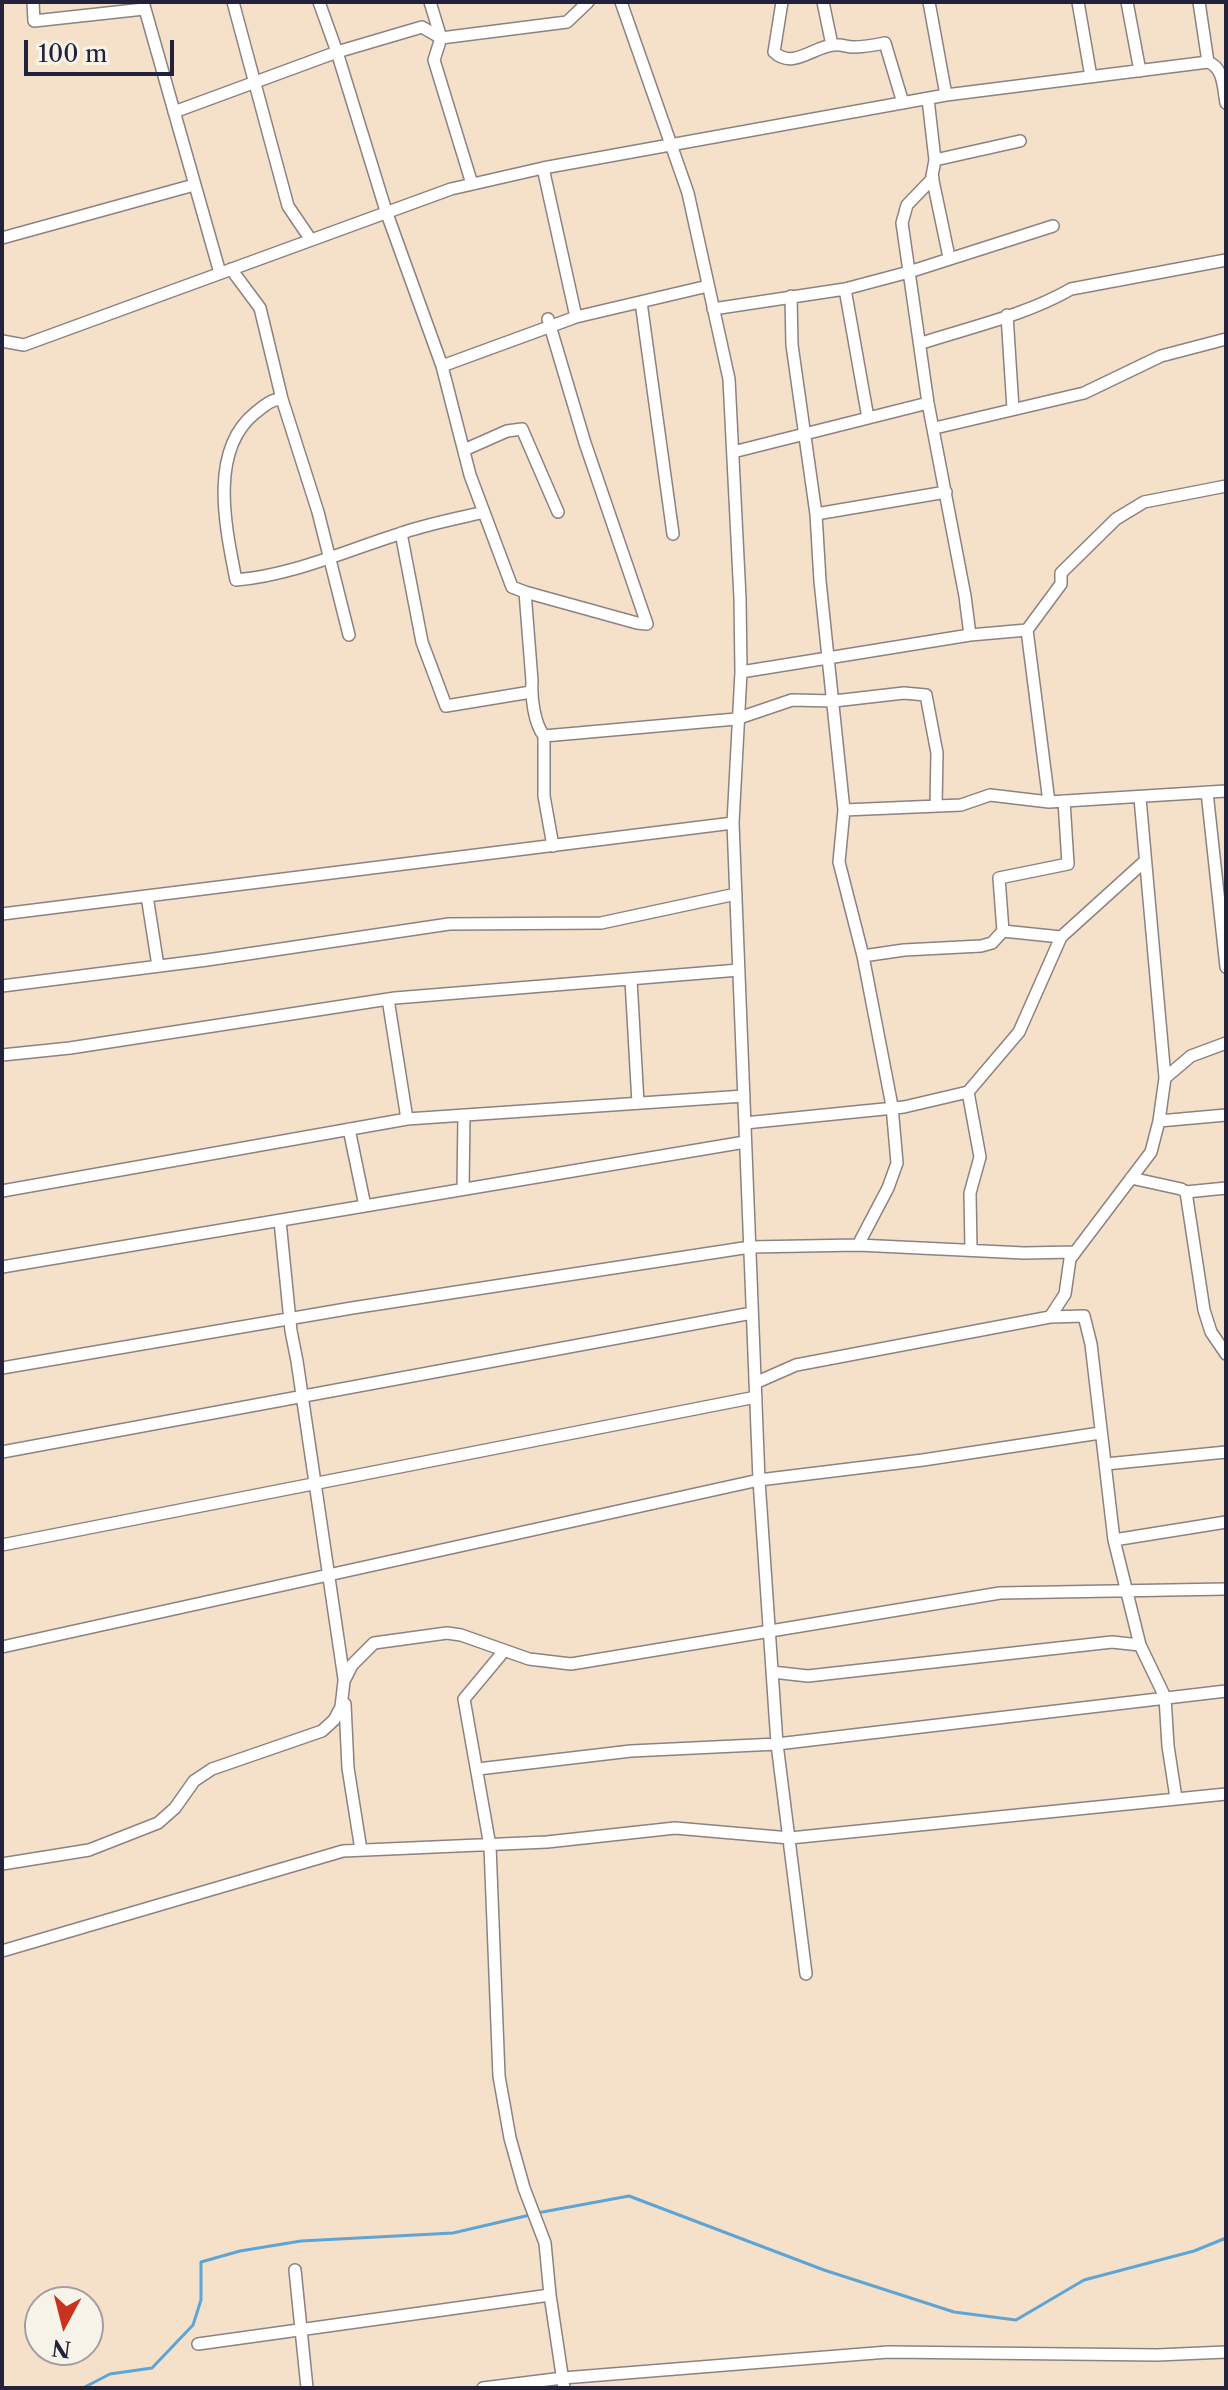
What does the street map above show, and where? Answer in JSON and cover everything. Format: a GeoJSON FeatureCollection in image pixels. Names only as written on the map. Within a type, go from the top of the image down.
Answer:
{"type":"FeatureCollection","features":[{"type":"Feature","properties":{"kind":"street"},"geometry":{"type":"LineString","coordinates":[[33,2],[34,21],[144,5],[194,185],[225,271],[260,308],[282,399],[318,512],[349,635]]}},
{"type":"Feature","properties":{"kind":"street"},"geometry":{"type":"LineString","coordinates":[[233,2],[288,206],[311,240]]}},
{"type":"Feature","properties":{"kind":"street"},"geometry":{"type":"LineString","coordinates":[[319,2],[386,211],[442,366],[484,512],[512,587],[647,624],[585,443],[550,323]]}},
{"type":"Feature","properties":{"kind":"street"},"geometry":{"type":"LineString","coordinates":[[430,2],[441,38],[434,60],[472,184]]}},
{"type":"Feature","properties":{"kind":"street"},"geometry":{"type":"LineString","coordinates":[[174,112],[337,52],[422,27],[441,38],[567,22],[588,2]]}},
{"type":"Feature","properties":{"kind":"street"},"geometry":{"type":"LineString","coordinates":[[621,2],[688,193],[729,379],[741,672],[736,719],[733,823],[759,1480],[777,1744],[806,1974]]}},
{"type":"Feature","properties":{"kind":"street"},"geometry":{"type":"LineString","coordinates":[[782,2],[774,52],[777,55],[782,58],[804,57],[832,45],[852,47],[885,43],[903,103]]}},
{"type":"Feature","properties":{"kind":"street"},"geometry":{"type":"LineString","coordinates":[[823,2],[832,45]]}},
{"type":"Feature","properties":{"kind":"street"},"geometry":{"type":"LineString","coordinates":[[929,2],[946,95]]}},
{"type":"Feature","properties":{"kind":"street"},"geometry":{"type":"LineString","coordinates":[[1078,2],[1091,77]]}},
{"type":"Feature","properties":{"kind":"street"},"geometry":{"type":"LineString","coordinates":[[1127,2],[1140,71]]}},
{"type":"Feature","properties":{"kind":"street"},"geometry":{"type":"LineString","coordinates":[[1199,2],[1221,74],[1226,103]]}},
{"type":"Feature","properties":{"kind":"street"},"geometry":{"type":"LineString","coordinates":[[2,341],[24,345],[386,211],[472,184],[543,168],[946,95],[1216,63]]}},
{"type":"Feature","properties":{"kind":"street"},"geometry":{"type":"LineString","coordinates":[[928,99],[935,160],[933,178],[949,257]]}},
{"type":"Feature","properties":{"kind":"street"},"geometry":{"type":"LineString","coordinates":[[935,160],[1020,141]]}},
{"type":"Feature","properties":{"kind":"street"},"geometry":{"type":"LineString","coordinates":[[543,168],[576,317]]}},
{"type":"Feature","properties":{"kind":"street"},"geometry":{"type":"LineString","coordinates":[[933,178],[907,205],[902,223],[922,343],[928,403],[935,428],[970,635]]}},
{"type":"Feature","properties":{"kind":"street"},"geometry":{"type":"LineString","coordinates":[[2,238],[194,185]]}},
{"type":"Feature","properties":{"kind":"street"},"geometry":{"type":"LineString","coordinates":[[713,309],[845,289],[1053,226]]}},
{"type":"Feature","properties":{"kind":"street"},"geometry":{"type":"LineString","coordinates":[[922,343],[1007,315],[1071,289],[1226,260]]}},
{"type":"Feature","properties":{"kind":"street"},"geometry":{"type":"LineString","coordinates":[[442,366],[550,323],[708,286]]}},
{"type":"Feature","properties":{"kind":"street"},"geometry":{"type":"LineString","coordinates":[[845,289],[868,418]]}},
{"type":"Feature","properties":{"kind":"street"},"geometry":{"type":"LineString","coordinates":[[791,296],[792,345],[816,514],[844,810],[839,862],[863,956],[892,1106],[897,1163],[888,1188],[858,1245]]}},
{"type":"Feature","properties":{"kind":"street"},"geometry":{"type":"LineString","coordinates":[[641,302],[673,534]]}},
{"type":"Feature","properties":{"kind":"street"},"geometry":{"type":"LineString","coordinates":[[1007,315],[1013,409]]}},
{"type":"Feature","properties":{"kind":"street"},"geometry":{"type":"LineString","coordinates":[[935,428],[1084,393],[1161,356],[1226,339]]}},
{"type":"Feature","properties":{"kind":"street"},"geometry":{"type":"LineString","coordinates":[[282,399],[273,399],[249,418],[227,453],[224,521],[236,580],[257,579],[329,560],[401,533],[484,512]]}},
{"type":"Feature","properties":{"kind":"street"},"geometry":{"type":"LineString","coordinates":[[733,452],[928,403]]}},
{"type":"Feature","properties":{"kind":"street"},"geometry":{"type":"LineString","coordinates":[[464,450],[507,431],[522,429],[558,512]]}},
{"type":"Feature","properties":{"kind":"street"},"geometry":{"type":"LineString","coordinates":[[1049,802],[1027,630],[1061,584],[1061,573],[1116,519],[1144,502],[1226,486]]}},
{"type":"Feature","properties":{"kind":"street"},"geometry":{"type":"LineString","coordinates":[[816,514],[946,492]]}},
{"type":"Feature","properties":{"kind":"street"},"geometry":{"type":"LineString","coordinates":[[401,533],[422,642],[446,706],[531,692]]}},
{"type":"Feature","properties":{"kind":"street"},"geometry":{"type":"LineString","coordinates":[[525,592],[531,692],[539,730],[544,736],[544,796],[553,846]]}},
{"type":"Feature","properties":{"kind":"street"},"geometry":{"type":"LineString","coordinates":[[741,672],[970,635],[1027,630]]}},
{"type":"Feature","properties":{"kind":"street"},"geometry":{"type":"LineString","coordinates":[[544,736],[736,719],[792,700],[834,701],[904,693],[926,695],[937,753],[936,806]]}},
{"type":"Feature","properties":{"kind":"street"},"geometry":{"type":"LineString","coordinates":[[844,810],[961,805],[990,795],[1049,802],[1226,791]]}},
{"type":"Feature","properties":{"kind":"street"},"geometry":{"type":"LineString","coordinates":[[1207,792],[1226,967]]}},
{"type":"Feature","properties":{"kind":"street"},"geometry":{"type":"LineString","coordinates":[[1050,1317],[1065,1294],[1070,1259],[1151,1152],[1159,1121],[1165,1078],[1140,798]]}},
{"type":"Feature","properties":{"kind":"street"},"geometry":{"type":"LineString","coordinates":[[863,956],[992,943],[1003,931],[999,878],[1068,864],[1064,801]]}},
{"type":"Feature","properties":{"kind":"street"},"geometry":{"type":"LineString","coordinates":[[2,914],[733,823]]}},
{"type":"Feature","properties":{"kind":"street"},"geometry":{"type":"LineString","coordinates":[[745,1123],[904,1107],[968,1092],[1019,1032],[1061,937],[1145,861]]}},
{"type":"Feature","properties":{"kind":"street"},"geometry":{"type":"LineString","coordinates":[[2,986],[449,924],[601,923],[736,894]]}},
{"type":"Feature","properties":{"kind":"street"},"geometry":{"type":"LineString","coordinates":[[147,896],[158,966]]}},
{"type":"Feature","properties":{"kind":"street"},"geometry":{"type":"LineString","coordinates":[[1003,931],[1061,937]]}},
{"type":"Feature","properties":{"kind":"street"},"geometry":{"type":"LineString","coordinates":[[2,1055],[388,999],[739,970]]}},
{"type":"Feature","properties":{"kind":"street"},"geometry":{"type":"LineString","coordinates":[[631,980],[638,1103]]}},
{"type":"Feature","properties":{"kind":"street"},"geometry":{"type":"LineString","coordinates":[[388,999],[407,1119]]}},
{"type":"Feature","properties":{"kind":"street"},"geometry":{"type":"LineString","coordinates":[[1165,1078],[1191,1056],[1226,1043]]}},
{"type":"Feature","properties":{"kind":"street"},"geometry":{"type":"LineString","coordinates":[[968,1092],[980,1157],[970,1193],[971,1250]]}},
{"type":"Feature","properties":{"kind":"street"},"geometry":{"type":"LineString","coordinates":[[2,1191],[407,1119],[744,1096]]}},
{"type":"Feature","properties":{"kind":"street"},"geometry":{"type":"LineString","coordinates":[[463,1189],[464,1115]]}},
{"type":"Feature","properties":{"kind":"street"},"geometry":{"type":"LineString","coordinates":[[1159,1121],[1226,1115]]}},
{"type":"Feature","properties":{"kind":"street"},"geometry":{"type":"LineString","coordinates":[[349,1129],[365,1206]]}},
{"type":"Feature","properties":{"kind":"street"},"geometry":{"type":"LineString","coordinates":[[2,1267],[745,1142]]}},
{"type":"Feature","properties":{"kind":"street"},"geometry":{"type":"LineString","coordinates":[[1131,1178],[1186,1192],[1226,1188]]}},
{"type":"Feature","properties":{"kind":"street"},"geometry":{"type":"LineString","coordinates":[[1186,1192],[1204,1310],[1211,1332],[1224,1347]]}},
{"type":"Feature","properties":{"kind":"street"},"geometry":{"type":"LineString","coordinates":[[280,1221],[290,1319],[344,1681],[348,1768],[361,1850]]}},
{"type":"Feature","properties":{"kind":"street"},"geometry":{"type":"LineString","coordinates":[[2,1368],[750,1247],[858,1245],[1075,1252]]}},
{"type":"Feature","properties":{"kind":"street"},"geometry":{"type":"LineString","coordinates":[[2,1452],[752,1313]]}},
{"type":"Feature","properties":{"kind":"street"},"geometry":{"type":"LineString","coordinates":[[755,1383],[796,1365],[1050,1317],[1084,1316],[1091,1344],[1114,1540],[1140,1645],[1165,1697],[1176,1798]]}},
{"type":"Feature","properties":{"kind":"street"},"geometry":{"type":"LineString","coordinates":[[2,1545],[756,1397]]}},
{"type":"Feature","properties":{"kind":"street"},"geometry":{"type":"LineString","coordinates":[[2,1647],[759,1480],[923,1460],[1100,1433]]}},
{"type":"Feature","properties":{"kind":"street"},"geometry":{"type":"LineString","coordinates":[[1106,1464],[1226,1452]]}},
{"type":"Feature","properties":{"kind":"street"},"geometry":{"type":"LineString","coordinates":[[1114,1540],[1226,1522]]}},
{"type":"Feature","properties":{"kind":"street"},"geometry":{"type":"LineString","coordinates":[[2,1864],[89,1850],[158,1823],[175,1808],[194,1781],[212,1769],[322,1731],[334,1720],[341,1707],[344,1681],[358,1657],[374,1643],[447,1633],[542,1662],[586,1663],[1000,1593],[1226,1589]]}},
{"type":"Feature","properties":{"kind":"street"},"geometry":{"type":"LineString","coordinates":[[772,1672],[808,1676],[1112,1642],[1140,1645]]}},
{"type":"Feature","properties":{"kind":"street"},"geometry":{"type":"LineString","coordinates":[[504,1651],[464,1699],[490,1846],[499,2076],[510,2138],[524,2188],[545,2243],[563,2383]]}},
{"type":"Feature","properties":{"kind":"street"},"geometry":{"type":"LineString","coordinates":[[478,1769],[631,1751],[777,1744],[1226,1691]]}},
{"type":"Feature","properties":{"kind":"street"},"geometry":{"type":"LineString","coordinates":[[2,1951],[343,1851],[490,1846],[675,1828],[790,1838],[1226,1794]]}},
{"type":"Feature","properties":{"kind":"street"},"geometry":{"type":"LineString","coordinates":[[295,2270],[307,2388]]}},
{"type":"Feature","properties":{"kind":"street"},"geometry":{"type":"LineString","coordinates":[[198,2344],[550,2295]]}},
{"type":"Feature","properties":{"kind":"street"},"geometry":{"type":"LineString","coordinates":[[483,2388],[888,2352],[1157,2355],[1226,2352]]}},
{"type":"Feature","properties":{"kind":"waterway"},"geometry":{"type":"LineString","coordinates":[[537,2213],[629,2196],[824,2270],[954,2312],[1016,2320],[1084,2280],[1194,2251],[1226,2238]]}},
{"type":"Feature","properties":{"kind":"waterway"},"geometry":{"type":"LineString","coordinates":[[83,2388],[110,2374],[152,2368],[193,2325],[201,2300],[201,2262],[240,2251],[301,2241],[453,2233],[530,2215]]}}]}
